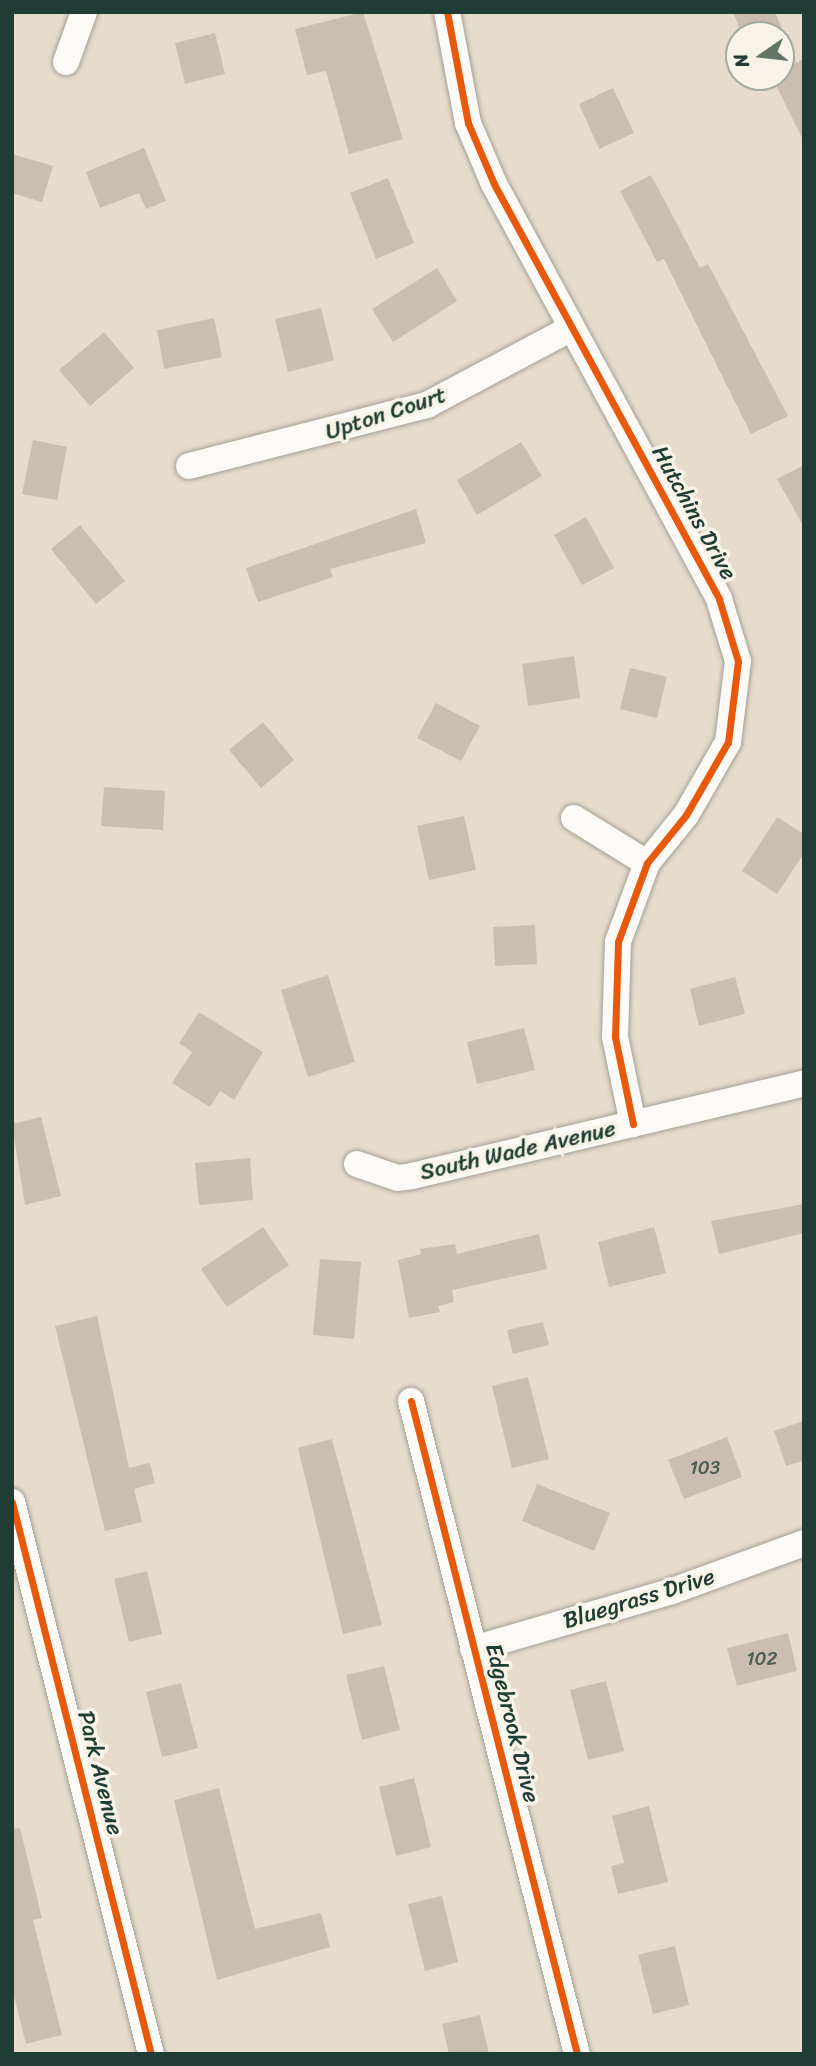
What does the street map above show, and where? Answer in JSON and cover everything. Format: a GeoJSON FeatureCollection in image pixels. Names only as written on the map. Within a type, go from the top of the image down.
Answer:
{"type":"FeatureCollection","features":[{"type":"Feature","properties":{"kind":"street"},"geometry":{"type":"LineString","coordinates":[[66,62],[84,12]]}},
{"type":"Feature","properties":{"kind":"street","name":"Hutchins Drive"},"geometry":{"type":"LineString","coordinates":[[447,12],[468,123],[570,329],[719,599],[737,661],[727,742],[686,815],[648,863],[618,942],[612,986],[621,1082],[633,1124]]}},
{"type":"Feature","properties":{"kind":"street","name":"Upton Court"},"geometry":{"type":"LineString","coordinates":[[189,466],[427,405],[570,329]]}},
{"type":"Feature","properties":{"kind":"street"},"geometry":{"type":"LineString","coordinates":[[574,818],[648,863]]}},
{"type":"Feature","properties":{"kind":"street","name":"South Wade Avenue"},"geometry":{"type":"LineString","coordinates":[[357,1164],[398,1178],[804,1083]]}},
{"type":"Feature","properties":{"kind":"street","name":"Edgebrook Drive"},"geometry":{"type":"LineString","coordinates":[[411,1401],[577,2054]]}},
{"type":"Feature","properties":{"kind":"street","name":"Park Avenue"},"geometry":{"type":"LineString","coordinates":[[12,1502],[151,2054]]}},
{"type":"Feature","properties":{"kind":"street","name":"Bluegrass Drive"},"geometry":{"type":"LineString","coordinates":[[473,1649],[672,1591],[804,1542]]}},
{"type":"Feature","properties":{"kind":"building"},"geometry":{"type":"Polygon","coordinates":[[[363,12],[403,139],[349,154],[326,71],[307,75],[295,29],[363,12]]]}},
{"type":"Feature","properties":{"kind":"building"},"geometry":{"type":"Polygon","coordinates":[[[733,12],[775,12],[779,21],[737,21],[733,12]]]}},
{"type":"Feature","properties":{"kind":"building"},"geometry":{"type":"Polygon","coordinates":[[[215,33],[225,74],[185,84],[175,43],[215,33]]]}},
{"type":"Feature","properties":{"kind":"building"},"geometry":{"type":"Polygon","coordinates":[[[804,59],[804,142],[779,91],[795,91],[795,61],[796,63],[804,59]]]}},
{"type":"Feature","properties":{"kind":"building"},"geometry":{"type":"Polygon","coordinates":[[[613,88],[634,133],[599,149],[579,104],[613,88]]]}},
{"type":"Feature","properties":{"kind":"building"},"geometry":{"type":"Polygon","coordinates":[[[144,148],[166,201],[146,209],[139,193],[100,208],[86,172],[144,148]]]}},
{"type":"Feature","properties":{"kind":"building"},"geometry":{"type":"Polygon","coordinates":[[[12,154],[53,166],[42,202],[12,193],[12,154]]]}},
{"type":"Feature","properties":{"kind":"building"},"geometry":{"type":"Polygon","coordinates":[[[651,175],[700,268],[708,264],[788,416],[751,434],[664,259],[657,262],[620,191],[651,175]]]}},
{"type":"Feature","properties":{"kind":"building"},"geometry":{"type":"Polygon","coordinates":[[[388,178],[414,243],[376,259],[350,193],[388,178]]]}},
{"type":"Feature","properties":{"kind":"building"},"geometry":{"type":"Polygon","coordinates":[[[437,268],[457,301],[393,342],[372,309],[437,268]]]}},
{"type":"Feature","properties":{"kind":"building"},"geometry":{"type":"Polygon","coordinates":[[[321,308],[334,360],[288,372],[275,319],[321,308]]]}},
{"type":"Feature","properties":{"kind":"building"},"geometry":{"type":"Polygon","coordinates":[[[214,318],[222,357],[164,369],[157,330],[214,318]]]}},
{"type":"Feature","properties":{"kind":"building"},"geometry":{"type":"Polygon","coordinates":[[[104,332],[134,368],[90,406],[59,370],[104,332]]]}},
{"type":"Feature","properties":{"kind":"building"},"geometry":{"type":"Polygon","coordinates":[[[33,440],[67,447],[57,500],[22,494],[33,440]]]}},
{"type":"Feature","properties":{"kind":"building"},"geometry":{"type":"Polygon","coordinates":[[[521,442],[542,476],[477,515],[457,480],[521,442]]]}},
{"type":"Feature","properties":{"kind":"building"},"geometry":{"type":"Polygon","coordinates":[[[804,465],[804,527],[777,479],[804,465]]]}},
{"type":"Feature","properties":{"kind":"building"},"geometry":{"type":"Polygon","coordinates":[[[416,509],[426,543],[330,569],[333,577],[258,602],[246,568],[416,509]]]}},
{"type":"Feature","properties":{"kind":"building"},"geometry":{"type":"Polygon","coordinates":[[[586,517],[614,568],[582,585],[554,535],[586,517]]]}},
{"type":"Feature","properties":{"kind":"building"},"geometry":{"type":"Polygon","coordinates":[[[80,525],[125,581],[96,604],[51,549],[80,525]]]}},
{"type":"Feature","properties":{"kind":"building"},"geometry":{"type":"Polygon","coordinates":[[[574,656],[580,698],[528,706],[522,664],[574,656]]]}},
{"type":"Feature","properties":{"kind":"building"},"geometry":{"type":"Polygon","coordinates":[[[630,668],[667,677],[657,718],[620,709],[630,668]]]}},
{"type":"Feature","properties":{"kind":"building"},"geometry":{"type":"Polygon","coordinates":[[[436,703],[480,726],[461,761],[417,738],[436,703]]]}},
{"type":"Feature","properties":{"kind":"building"},"geometry":{"type":"Polygon","coordinates":[[[263,722],[294,760],[261,788],[229,750],[263,722]]]}},
{"type":"Feature","properties":{"kind":"building"},"geometry":{"type":"Polygon","coordinates":[[[104,787],[165,791],[163,830],[101,826],[104,787]]]}},
{"type":"Feature","properties":{"kind":"building"},"geometry":{"type":"Polygon","coordinates":[[[464,816],[476,870],[429,880],[417,826],[464,816]]]}},
{"type":"Feature","properties":{"kind":"building"},"geometry":{"type":"Polygon","coordinates":[[[777,817],[804,834],[804,853],[777,894],[742,871],[777,817]]]}},
{"type":"Feature","properties":{"kind":"building"},"geometry":{"type":"Polygon","coordinates":[[[535,925],[537,964],[495,966],[493,927],[535,925]]]}},
{"type":"Feature","properties":{"kind":"building"},"geometry":{"type":"Polygon","coordinates":[[[328,975],[355,1062],[308,1077],[281,990],[328,975]]]}},
{"type":"Feature","properties":{"kind":"building"},"geometry":{"type":"Polygon","coordinates":[[[735,977],[745,1014],[699,1026],[690,989],[735,977]]]}},
{"type":"Feature","properties":{"kind":"building"},"geometry":{"type":"Polygon","coordinates":[[[199,1012],[263,1052],[234,1100],[220,1091],[210,1107],[172,1083],[192,1052],[179,1043],[199,1012]]]}},
{"type":"Feature","properties":{"kind":"building"},"geometry":{"type":"Polygon","coordinates":[[[524,1028],[535,1070],[477,1084],[467,1042],[524,1028]]]}},
{"type":"Feature","properties":{"kind":"building"},"geometry":{"type":"Polygon","coordinates":[[[41,1117],[61,1196],[25,1205],[12,1124],[41,1117]]]}},
{"type":"Feature","properties":{"kind":"building"},"geometry":{"type":"Polygon","coordinates":[[[250,1158],[253,1200],[199,1205],[195,1163],[250,1158]]]}},
{"type":"Feature","properties":{"kind":"building"},"geometry":{"type":"Polygon","coordinates":[[[804,1204],[804,1233],[719,1254],[711,1221],[804,1204]]]}},
{"type":"Feature","properties":{"kind":"building"},"geometry":{"type":"Polygon","coordinates":[[[263,1227],[289,1265],[227,1307],[201,1269],[263,1227]]]}},
{"type":"Feature","properties":{"kind":"building"},"geometry":{"type":"Polygon","coordinates":[[[654,1227],[666,1273],[609,1287],[598,1242],[654,1227]]]}},
{"type":"Feature","properties":{"kind":"building"},"geometry":{"type":"Polygon","coordinates":[[[539,1234],[547,1269],[452,1290],[454,1302],[438,1306],[440,1312],[409,1318],[398,1260],[421,1254],[420,1249],[455,1244],[457,1254],[539,1234]]]}},
{"type":"Feature","properties":{"kind":"building"},"geometry":{"type":"Polygon","coordinates":[[[320,1259],[361,1262],[354,1339],[313,1335],[320,1259]]]}},
{"type":"Feature","properties":{"kind":"building"},"geometry":{"type":"Polygon","coordinates":[[[97,1316],[129,1468],[150,1463],[155,1483],[134,1489],[142,1522],[105,1531],[55,1326],[97,1316]]]}},
{"type":"Feature","properties":{"kind":"building"},"geometry":{"type":"Polygon","coordinates":[[[543,1322],[549,1345],[513,1354],[507,1330],[543,1322]]]}},
{"type":"Feature","properties":{"kind":"building"},"geometry":{"type":"Polygon","coordinates":[[[528,1377],[549,1459],[512,1468],[492,1386],[528,1377]]]}},
{"type":"Feature","properties":{"kind":"building"},"geometry":{"type":"Polygon","coordinates":[[[804,1421],[804,1460],[786,1466],[774,1431],[804,1421]]]}},
{"type":"Feature","properties":{"kind":"building"},"geometry":{"type":"Polygon","coordinates":[[[727,1437],[742,1477],[684,1499],[668,1460],[727,1437]]]}},
{"type":"Feature","properties":{"kind":"building"},"geometry":{"type":"Polygon","coordinates":[[[332,1439],[382,1625],[343,1634],[298,1448],[332,1439]]]}},
{"type":"Feature","properties":{"kind":"building"},"geometry":{"type":"Polygon","coordinates":[[[537,1484],[610,1513],[594,1551],[522,1521],[537,1484]]]}},
{"type":"Feature","properties":{"kind":"building"},"geometry":{"type":"Polygon","coordinates":[[[147,1571],[162,1634],[129,1642],[114,1579],[147,1571]]]}},
{"type":"Feature","properties":{"kind":"building"},"geometry":{"type":"Polygon","coordinates":[[[788,1633],[797,1671],[737,1686],[727,1648],[788,1633]]]}},
{"type":"Feature","properties":{"kind":"building"},"geometry":{"type":"Polygon","coordinates":[[[384,1666],[400,1730],[362,1740],[346,1675],[384,1666]]]}},
{"type":"Feature","properties":{"kind":"building"},"geometry":{"type":"Polygon","coordinates":[[[606,1681],[624,1751],[588,1760],[570,1690],[606,1681]]]}},
{"type":"Feature","properties":{"kind":"building"},"geometry":{"type":"Polygon","coordinates":[[[181,1683],[198,1748],[162,1757],[146,1692],[181,1683]]]}},
{"type":"Feature","properties":{"kind":"building"},"geometry":{"type":"Polygon","coordinates":[[[414,1778],[431,1847],[396,1856],[379,1787],[414,1778]]]}},
{"type":"Feature","properties":{"kind":"building"},"geometry":{"type":"Polygon","coordinates":[[[219,1788],[255,1929],[321,1913],[330,1947],[217,1980],[174,1800],[219,1788]]]}},
{"type":"Feature","properties":{"kind":"building"},"geometry":{"type":"Polygon","coordinates":[[[649,1806],[668,1882],[618,1894],[611,1866],[624,1863],[612,1816],[649,1806]]]}},
{"type":"Feature","properties":{"kind":"building"},"geometry":{"type":"Polygon","coordinates":[[[20,1828],[42,1918],[33,1920],[62,2035],[26,2044],[12,1988],[12,1829],[20,1828]]]}},
{"type":"Feature","properties":{"kind":"building"},"geometry":{"type":"Polygon","coordinates":[[[442,1896],[458,1962],[425,1971],[408,1904],[442,1896]]]}},
{"type":"Feature","properties":{"kind":"building"},"geometry":{"type":"Polygon","coordinates":[[[675,1946],[689,2005],[653,2014],[638,1955],[675,1946]]]}},
{"type":"Feature","properties":{"kind":"building"},"geometry":{"type":"Polygon","coordinates":[[[480,2015],[489,2054],[449,2054],[442,2024],[480,2015]]]}},
{"type":"Feature","properties":{"kind":"cycle path"},"geometry":{"type":"LineString","coordinates":[[447,12],[468,123],[494,184],[719,599],[738,661],[728,742],[686,815],[647,863],[618,942],[615,1037],[633,1124]]}},
{"type":"Feature","properties":{"kind":"cycle path"},"geometry":{"type":"LineString","coordinates":[[411,1401],[577,2054]]}},
{"type":"Feature","properties":{"kind":"cycle path"},"geometry":{"type":"LineString","coordinates":[[12,1502],[151,2054]]}}]}
